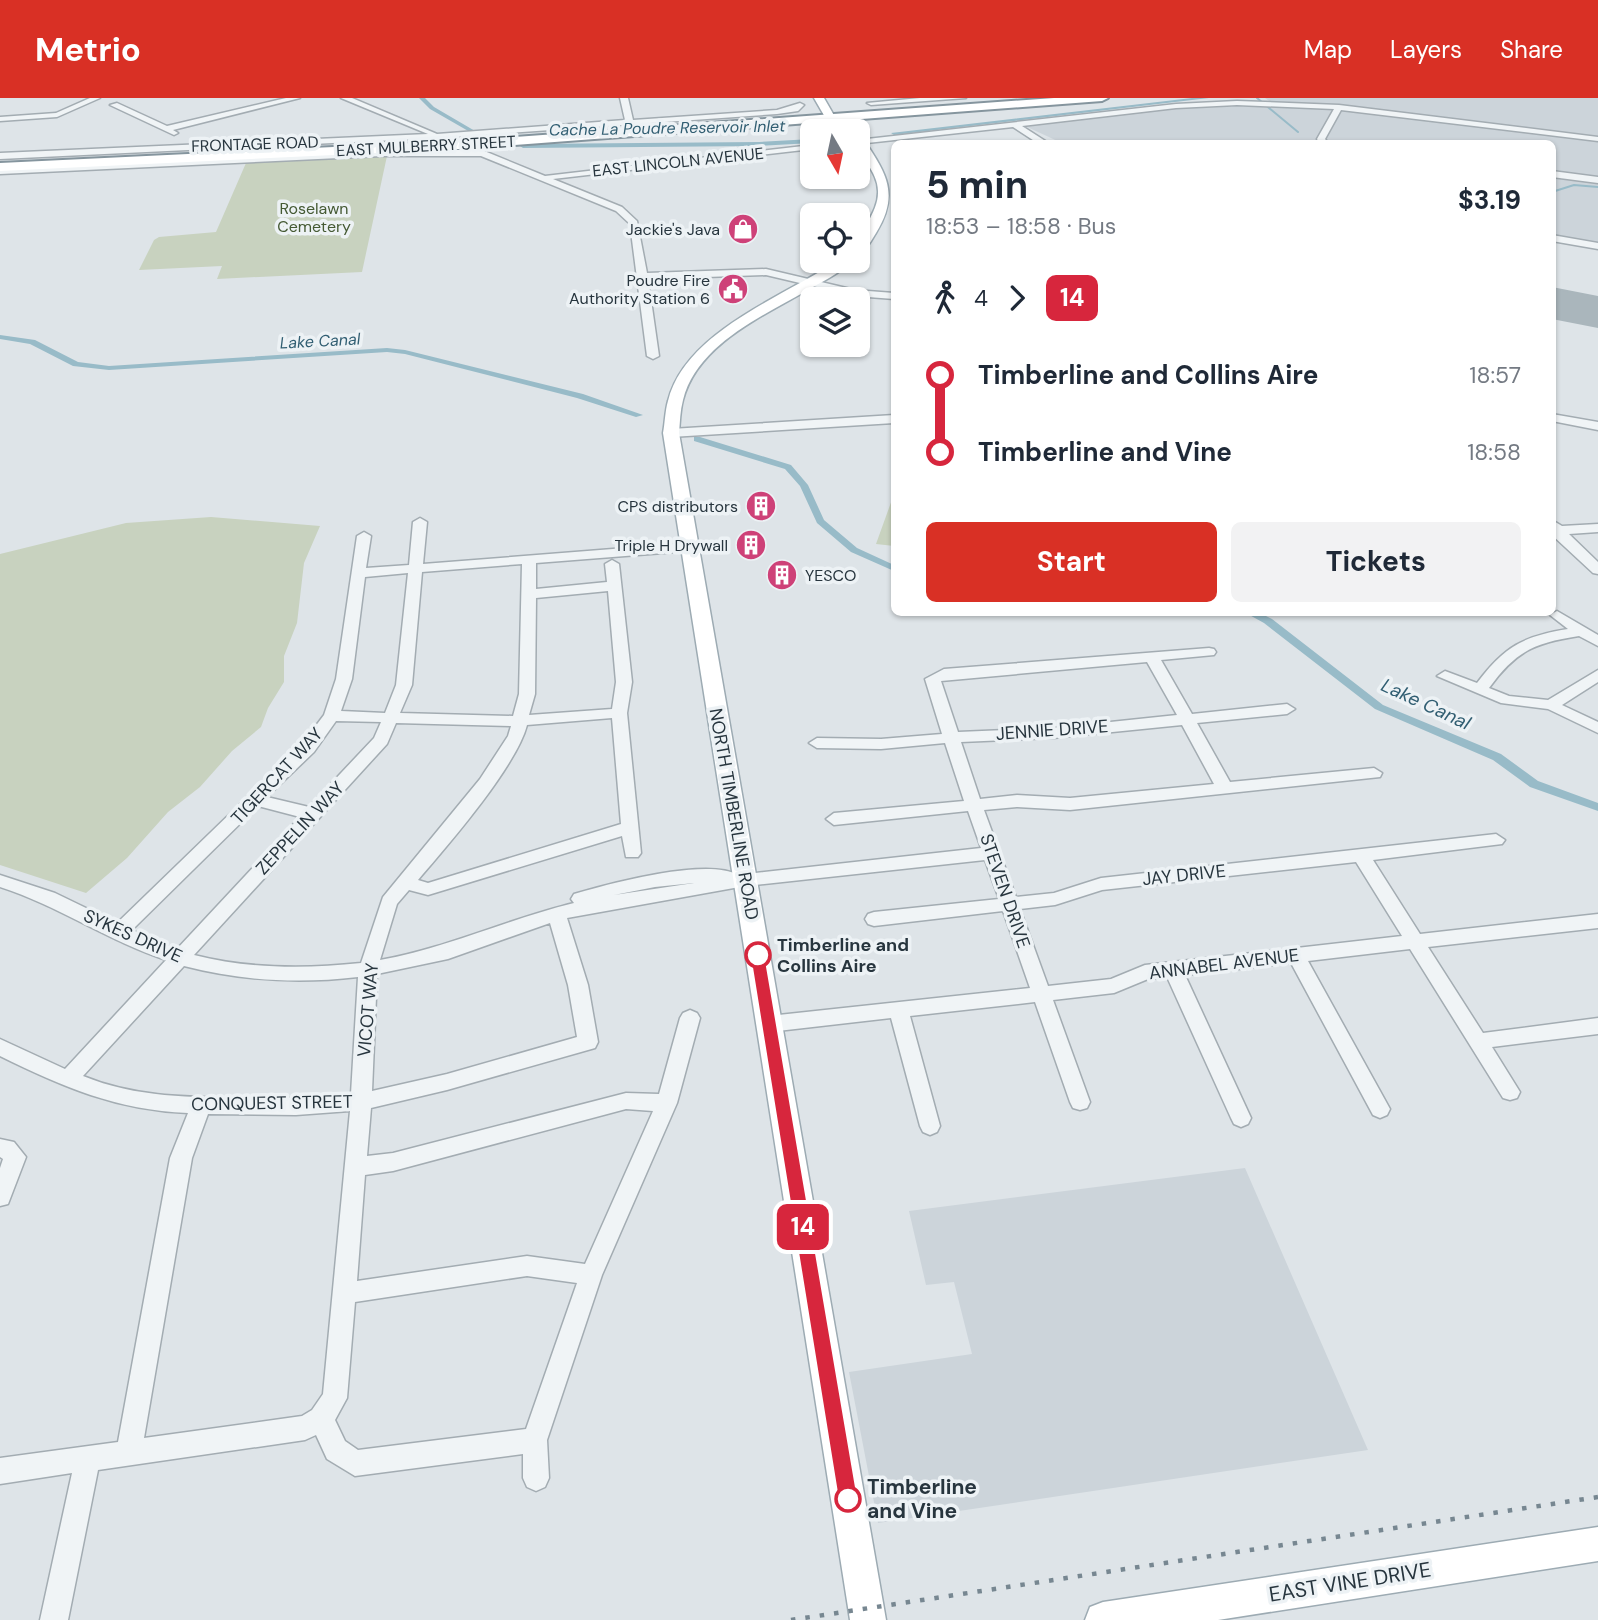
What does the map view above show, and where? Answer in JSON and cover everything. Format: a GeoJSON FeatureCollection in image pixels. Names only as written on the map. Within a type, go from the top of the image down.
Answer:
{"type":"FeatureCollection","features":[{"type":"Feature","properties":{"kind":"highway"},"geometry":{"type":"LineString","coordinates":[[701,124],[813,113],[818,110],[813,98]]}},
{"type":"Feature","properties":{"kind":"highway","name":"EAST MULBERRY STREET"},"geometry":{"type":"LineString","coordinates":[[0,167],[538,140],[806,121],[1040,98]]}},
{"type":"Feature","properties":{"kind":"highway"},"geometry":{"type":"LineString","coordinates":[[839,118],[853,120],[962,103],[1102,98]]}},
{"type":"Feature","properties":{"kind":"highway","name":"EAST MULBERRY STREET"},"geometry":{"type":"LineString","coordinates":[[450,144],[701,124],[839,118]]}},
{"type":"Feature","properties":{"kind":"highway"},"geometry":{"type":"LineString","coordinates":[[482,153],[484,147],[489,145],[538,140]]}},
{"type":"Feature","properties":{"kind":"main road"},"geometry":{"type":"LineString","coordinates":[[818,98],[839,118]]}},
{"type":"Feature","properties":{"kind":"main road"},"geometry":{"type":"LineString","coordinates":[[870,161],[884,185],[881,211],[870,233]]}},
{"type":"Feature","properties":{"kind":"main road"},"geometry":{"type":"LineString","coordinates":[[871,186],[881,199]]}},
{"type":"Feature","properties":{"kind":"main road","name":"NORTH TIMBERLINE ROAD"},"geometry":{"type":"LineString","coordinates":[[826,273],[738,325],[710,347],[682,382],[671,416],[671,433],[868,1620]]}},
{"type":"Feature","properties":{"kind":"main road","name":"EAST VINE DRIVE"},"geometry":{"type":"LineString","coordinates":[[1103,1620],[1598,1544]]}},
{"type":"Feature","properties":{"kind":"street"},"geometry":{"type":"LineString","coordinates":[[88,98],[95,98]]}},
{"type":"Feature","properties":{"kind":"street"},"geometry":{"type":"LineString","coordinates":[[0,119],[57,115],[95,98]]}},
{"type":"Feature","properties":{"kind":"street"},"geometry":{"type":"LineString","coordinates":[[166,129],[296,98]]}},
{"type":"Feature","properties":{"kind":"street"},"geometry":{"type":"LineString","coordinates":[[345,98],[450,144],[482,153],[606,202],[629,216],[635,227],[649,310],[653,356]]}},
{"type":"Feature","properties":{"kind":"street"},"geometry":{"type":"LineString","coordinates":[[624,98],[634,123]]}},
{"type":"Feature","properties":{"kind":"street"},"geometry":{"type":"LineString","coordinates":[[632,98],[634,123]]}},
{"type":"Feature","properties":{"kind":"street"},"geometry":{"type":"LineString","coordinates":[[870,103],[962,103]]}},
{"type":"Feature","properties":{"kind":"street"},"geometry":{"type":"LineString","coordinates":[[870,140],[1176,106],[1265,103],[1339,107],[1598,139]]}},
{"type":"Feature","properties":{"kind":"street"},"geometry":{"type":"LineString","coordinates":[[114,105],[202,146]]}},
{"type":"Feature","properties":{"kind":"street","name":"FRONTAGE ROAD"},"geometry":{"type":"LineString","coordinates":[[0,156],[202,146],[450,144],[634,123],[784,111],[800,105]]}},
{"type":"Feature","properties":{"kind":"street"},"geometry":{"type":"LineString","coordinates":[[1322,140],[1339,107]]}},
{"type":"Feature","properties":{"kind":"street"},"geometry":{"type":"LineString","coordinates":[[1014,124],[1040,140]]}},
{"type":"Feature","properties":{"kind":"street","name":"EAST LINCOLN AVENUE"},"geometry":{"type":"LineString","coordinates":[[544,177],[800,148]]}},
{"type":"Feature","properties":{"kind":"street"},"geometry":{"type":"LineString","coordinates":[[1556,175],[1598,180]]}},
{"type":"Feature","properties":{"kind":"street"},"geometry":{"type":"LineString","coordinates":[[1556,239],[1598,246]]}},
{"type":"Feature","properties":{"kind":"street"},"geometry":{"type":"LineString","coordinates":[[643,276],[757,271],[865,295],[891,296]]}},
{"type":"Feature","properties":{"kind":"street"},"geometry":{"type":"LineString","coordinates":[[1556,408],[1598,416]]}},
{"type":"Feature","properties":{"kind":"street"},"geometry":{"type":"LineString","coordinates":[[1556,418],[1598,426]]}},
{"type":"Feature","properties":{"kind":"street"},"geometry":{"type":"LineString","coordinates":[[671,433],[891,419]]}},
{"type":"Feature","properties":{"kind":"street","name":"ZEPPELIN WAY"},"geometry":{"type":"LineString","coordinates":[[68,1079],[381,740],[393,718],[404,685],[420,523]]}},
{"type":"Feature","properties":{"kind":"street"},"geometry":{"type":"LineString","coordinates":[[1556,529],[1598,528]]}},
{"type":"Feature","properties":{"kind":"street"},"geometry":{"type":"LineString","coordinates":[[1556,531],[1598,570]]}},
{"type":"Feature","properties":{"kind":"street","name":"TIGERCAT WAY"},"geometry":{"type":"LineString","coordinates":[[118,933],[308,748],[332,716],[344,679],[364,536]]}},
{"type":"Feature","properties":{"kind":"street"},"geometry":{"type":"LineString","coordinates":[[359,573],[689,547]]}},
{"type":"Feature","properties":{"kind":"street","name":"VICOT WAY"},"geometry":{"type":"LineString","coordinates":[[321,1419],[335,1398],[361,1101],[368,969],[389,902],[486,783],[516,737],[527,694],[529,560]]}},
{"type":"Feature","properties":{"kind":"street"},"geometry":{"type":"LineString","coordinates":[[612,564],[624,682],[619,713],[632,853]]}},
{"type":"Feature","properties":{"kind":"street"},"geometry":{"type":"LineString","coordinates":[[529,594],[614,586]]}},
{"type":"Feature","properties":{"kind":"street"},"geometry":{"type":"LineString","coordinates":[[1557,615],[1598,642]]}},
{"type":"Feature","properties":{"kind":"street"},"geometry":{"type":"LineString","coordinates":[[1480,690],[1515,647],[1547,636],[1581,631]]}},
{"type":"Feature","properties":{"kind":"street"},"geometry":{"type":"LineString","coordinates":[[1209,652],[1152,657],[1224,788]]}},
{"type":"Feature","properties":{"kind":"street","name":"STEVEN DRIVE"},"geometry":{"type":"LineString","coordinates":[[1080,1102],[974,805],[933,679],[944,674],[1152,657]]}},
{"type":"Feature","properties":{"kind":"street"},"geometry":{"type":"LineString","coordinates":[[1551,705],[1598,675]]}},
{"type":"Feature","properties":{"kind":"street"},"geometry":{"type":"LineString","coordinates":[[1445,676],[1506,700],[1551,705],[1598,728]]}},
{"type":"Feature","properties":{"kind":"street","name":"JENNIE DRIVE"},"geometry":{"type":"LineString","coordinates":[[817,743],[881,744],[1006,733],[1053,733],[1287,709]]}},
{"type":"Feature","properties":{"kind":"street"},"geometry":{"type":"LineString","coordinates":[[332,716],[520,721],[619,713]]}},
{"type":"Feature","properties":{"kind":"street"},"geometry":{"type":"LineString","coordinates":[[834,819],[1003,802],[1070,804],[1374,773]]}},
{"type":"Feature","properties":{"kind":"street"},"geometry":{"type":"LineString","coordinates":[[256,800],[313,814]]}},
{"type":"Feature","properties":{"kind":"street"},"geometry":{"type":"LineString","coordinates":[[406,883],[428,889],[630,827]]}},
{"type":"Feature","properties":{"kind":"street","name":"JAY DRIVE"},"geometry":{"type":"LineString","coordinates":[[874,919],[1055,899],[1101,884],[1496,840]]}},
{"type":"Feature","properties":{"kind":"street","name":"SYKES DRIVE"},"geometry":{"type":"LineString","coordinates":[[0,881],[54,899],[118,933],[179,958],[234,970],[292,975],[368,969],[432,956],[557,914],[632,897],[709,888],[745,880],[991,853]]}},
{"type":"Feature","properties":{"kind":"street"},"geometry":{"type":"LineString","coordinates":[[1361,856],[1510,1092]]}},
{"type":"Feature","properties":{"kind":"street","name":"CONQUEST STREET"},"geometry":{"type":"LineString","coordinates":[[0,1047],[68,1079],[133,1100],[201,1105],[311,1106],[361,1101],[484,1072],[588,1042],[578,985],[557,914]]}},
{"type":"Feature","properties":{"kind":"street","name":"ANNABEL AVENUE"},"geometry":{"type":"LineString","coordinates":[[769,1024],[1114,986],[1145,972],[1598,921]]}},
{"type":"Feature","properties":{"kind":"street"},"geometry":{"type":"LineString","coordinates":[[1296,955],[1380,1110]]}},
{"type":"Feature","properties":{"kind":"street"},"geometry":{"type":"LineString","coordinates":[[1173,969],[1241,1118]]}},
{"type":"Feature","properties":{"kind":"street"},"geometry":{"type":"LineString","coordinates":[[899,1010],[930,1126]]}},
{"type":"Feature","properties":{"kind":"street"},"geometry":{"type":"LineString","coordinates":[[536,1478],[535,1440],[591,1275],[667,1103],[690,1018]]}},
{"type":"Feature","properties":{"kind":"street"},"geometry":{"type":"LineString","coordinates":[[1478,1041],[1598,1026]]}},
{"type":"Feature","properties":{"kind":"street"},"geometry":{"type":"LineString","coordinates":[[355,1167],[393,1163],[626,1101],[667,1103]]}},
{"type":"Feature","properties":{"kind":"street"},"geometry":{"type":"LineString","coordinates":[[129,1452],[181,1158],[201,1105]]}},
{"type":"Feature","properties":{"kind":"street"},"geometry":{"type":"LineString","coordinates":[[0,1197],[15,1157],[3,1148]]}},
{"type":"Feature","properties":{"kind":"street"},"geometry":{"type":"LineString","coordinates":[[345,1293],[527,1266],[591,1275]]}},
{"type":"Feature","properties":{"kind":"street"},"geometry":{"type":"LineString","coordinates":[[0,1471],[305,1428],[321,1419],[336,1450],[355,1463],[535,1440]]}},
{"type":"Feature","properties":{"kind":"street"},"geometry":{"type":"LineString","coordinates":[[54,1620],[88,1458]]}},
{"type":"Feature","properties":{"kind":"shaded area"},"geometry":{"type":"Polygon","coordinates":[[[1265,98],[1598,98],[1598,243],[1556,236],[1556,140],[1055,140],[1025,126],[1178,108],[1276,106],[1265,98]]]}},
{"type":"Feature","properties":{"kind":"shaded area"},"geometry":{"type":"Polygon","coordinates":[[[1245,1168],[1368,1450],[878,1523],[849,1372],[972,1354],[954,1282],[926,1285],[909,1211],[1245,1168]]]}},
{"type":"Feature","properties":{"kind":"green space","name":"Roselawn Cemetery"},"geometry":{"type":"Polygon","coordinates":[[[387,156],[362,272],[217,279],[222,266],[139,270],[154,240],[159,237],[216,232],[246,163],[387,156]]]}},
{"type":"Feature","properties":{"kind":"green space"},"geometry":{"type":"Polygon","coordinates":[[[891,502],[891,546],[876,544],[891,502]]]}},
{"type":"Feature","properties":{"kind":"green space"},"geometry":{"type":"Polygon","coordinates":[[[211,517],[320,526],[304,563],[297,623],[284,656],[284,682],[268,708],[261,727],[232,751],[200,787],[168,812],[127,858],[86,893],[0,865],[0,554],[126,523],[211,517]]]}},
{"type":"Feature","properties":{"kind":"waterway","name":"Cache La Poudre Reservoir Inlet"},"geometry":{"type":"LineString","coordinates":[[422,98],[432,108],[472,131]]}},
{"type":"Feature","properties":{"kind":"waterway","name":"Cache La Poudre Reservoir Inlet"},"geometry":{"type":"LineString","coordinates":[[894,133],[1206,98]]}},
{"type":"Feature","properties":{"kind":"waterway"},"geometry":{"type":"LineString","coordinates":[[1257,98],[1298,132]]}},
{"type":"Feature","properties":{"kind":"waterway","name":"Cache La Poudre Reservoir Inlet"},"geometry":{"type":"LineString","coordinates":[[523,146],[800,142]]}},
{"type":"Feature","properties":{"kind":"waterway"},"geometry":{"type":"LineString","coordinates":[[1556,191],[1574,185],[1598,187]]}},
{"type":"Feature","properties":{"kind":"waterway","name":"Lake Canal"},"geometry":{"type":"LineString","coordinates":[[0,337],[32,342],[76,364],[109,368],[387,350],[405,352],[580,396],[639,415]]}},
{"type":"Feature","properties":{"kind":"waterway","name":"Lake Canal"},"geometry":{"type":"LineString","coordinates":[[697,439],[788,467],[804,485],[820,521],[854,550],[891,567]]}},
{"type":"Feature","properties":{"kind":"waterway","name":"Lake Canal"},"geometry":{"type":"LineString","coordinates":[[1257,616],[1268,621],[1379,707],[1497,757],[1534,784],[1598,807]]}},
{"type":"Feature","properties":{"kind":"taxiway"},"geometry":{"type":"LineString","coordinates":[[1556,294],[1598,302]]}},
{"type":"Feature","properties":{"kind":"runway"},"geometry":{"type":"LineString","coordinates":[[1556,305],[1598,313]]}},
{"type":"Feature","properties":{"kind":"railway"},"geometry":{"type":"LineString","coordinates":[[791,1620],[1598,1497]]}},
{"type":"Feature","properties":{"kind":"bus line","name":"14"},"geometry":{"type":"LineString","coordinates":[[758,955],[848,1499]]}},
{"type":"Feature","properties":{"kind":"place","name":"Jackie's Java"},"geometry":{"type":"Point","coordinates":[743,229]}},
{"type":"Feature","properties":{"kind":"place","name":"Poudre Fire Authority Station 6"},"geometry":{"type":"Point","coordinates":[733,289]}},
{"type":"Feature","properties":{"kind":"place","name":"CPS distributors"},"geometry":{"type":"Point","coordinates":[761,506]}},
{"type":"Feature","properties":{"kind":"place","name":"Triple H Drywall"},"geometry":{"type":"Point","coordinates":[751,545]}},
{"type":"Feature","properties":{"kind":"place","name":"YESCO"},"geometry":{"type":"Point","coordinates":[782,575]}},
{"type":"Feature","properties":{"kind":"place","name":"Timberline and Collins Aire"},"geometry":{"type":"Point","coordinates":[758,955]}},
{"type":"Feature","properties":{"kind":"place","name":"Timberline and Vine"},"geometry":{"type":"Point","coordinates":[848,1499]}}]}
